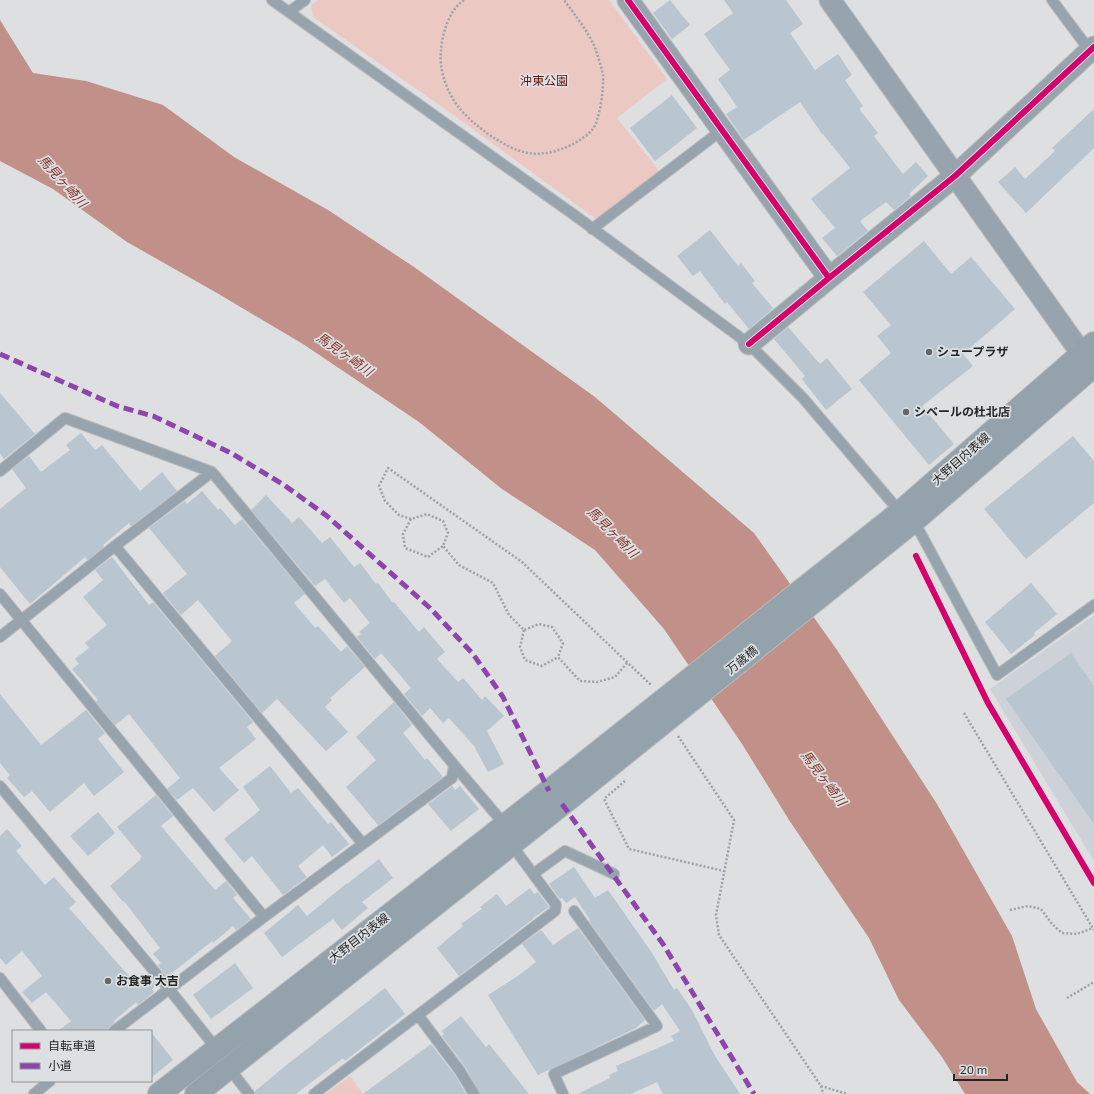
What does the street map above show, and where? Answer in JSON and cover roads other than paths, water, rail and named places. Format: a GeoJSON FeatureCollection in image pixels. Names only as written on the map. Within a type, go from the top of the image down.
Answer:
{"type":"FeatureCollection","features":[{"type":"Feature","properties":{"kind":"main road","name":"大野目内表線"},"geometry":{"type":"LineString","coordinates":[[907,517],[1091,360]]}},
{"type":"Feature","properties":{"kind":"main road","name":"万歳橋"},"geometry":{"type":"LineString","coordinates":[[564,791],[907,517]]}},
{"type":"Feature","properties":{"kind":"main road","name":"大野目内表線"},"geometry":{"type":"LineString","coordinates":[[159,1094],[216,1048],[508,834],[564,791]]}},
{"type":"Feature","properties":{"kind":"main road","name":"大野目内表線"},"geometry":{"type":"LineString","coordinates":[[196,1094],[508,834]]}},
{"type":"Feature","properties":{"kind":"street"},"geometry":{"type":"LineString","coordinates":[[628,0],[829,278]]}},
{"type":"Feature","properties":{"kind":"street"},"geometry":{"type":"LineString","coordinates":[[830,0],[955,176],[1091,360]]}},
{"type":"Feature","properties":{"kind":"street"},"geometry":{"type":"LineString","coordinates":[[750,344],[955,176],[1092,49]]}},
{"type":"Feature","properties":{"kind":"lane"},"geometry":{"type":"LineString","coordinates":[[272,0],[750,344],[803,398],[907,517],[997,675],[1094,604]]}},
{"type":"Feature","properties":{"kind":"lane"},"geometry":{"type":"LineString","coordinates":[[289,12],[305,0]]}},
{"type":"Feature","properties":{"kind":"lane"},"geometry":{"type":"LineString","coordinates":[[1052,0],[1092,49]]}},
{"type":"Feature","properties":{"kind":"lane"},"geometry":{"type":"LineString","coordinates":[[592,229],[722,130]]}},
{"type":"Feature","properties":{"kind":"lane"},"geometry":{"type":"LineString","coordinates":[[0,471],[65,418],[212,472],[454,765],[508,834],[533,874],[556,905],[555,911],[314,1094]]}},
{"type":"Feature","properties":{"kind":"lane"},"geometry":{"type":"LineString","coordinates":[[0,637],[212,472]]}},
{"type":"Feature","properties":{"kind":"lane"},"geometry":{"type":"LineString","coordinates":[[115,546],[363,844]]}},
{"type":"Feature","properties":{"kind":"lane"},"geometry":{"type":"LineString","coordinates":[[0,594],[264,917]]}},
{"type":"Feature","properties":{"kind":"lane"},"geometry":{"type":"LineString","coordinates":[[115,1030],[264,917],[452,778],[454,765]]}},
{"type":"Feature","properties":{"kind":"lane"},"geometry":{"type":"LineString","coordinates":[[0,786],[169,989],[216,1048]]}},
{"type":"Feature","properties":{"kind":"lane"},"geometry":{"type":"LineString","coordinates":[[533,874],[565,851],[614,874]]}},
{"type":"Feature","properties":{"kind":"lane"},"geometry":{"type":"LineString","coordinates":[[563,1094],[554,1074],[657,1026],[574,911]]}},
{"type":"Feature","properties":{"kind":"lane"},"geometry":{"type":"LineString","coordinates":[[0,978],[40,1030]]}},
{"type":"Feature","properties":{"kind":"lane"},"geometry":{"type":"LineString","coordinates":[[418,1015],[460,1071],[474,1094]]}},
{"type":"Feature","properties":{"kind":"lane"},"geometry":{"type":"LineString","coordinates":[[229,1068],[249,1094]]}},
{"type":"Feature","properties":{"kind":"lane"},"geometry":{"type":"LineString","coordinates":[[34,1094],[49,1082]]}},
{"type":"Feature","properties":{"kind":"water","name":"馬見ヶ崎川"},"geometry":{"type":"Polygon","coordinates":[[[0,20],[33,73],[86,81],[163,105],[234,157],[328,210],[414,267],[595,397],[754,533],[837,650],[937,804],[1012,936],[1036,1009],[1077,1082],[1090,1094],[965,1094],[942,1057],[899,1000],[869,938],[789,820],[742,744],[664,629],[595,550],[502,489],[419,422],[303,344],[127,242],[53,189],[0,161],[0,20]]]}},
{"type":"Feature","properties":{"kind":"place","name":"シュープラザ"},"geometry":{"type":"Point","coordinates":[929,352]}},
{"type":"Feature","properties":{"kind":"place","name":"シベールの杜北店"},"geometry":{"type":"Point","coordinates":[906,412]}},
{"type":"Feature","properties":{"kind":"place","name":"お食事 大吉"},"geometry":{"type":"Point","coordinates":[108,981]}},
{"type":"Feature","properties":{"kind":"park label","name":"沖東公園"},"geometry":{"type":"Point","coordinates":[544,81]}}]}
